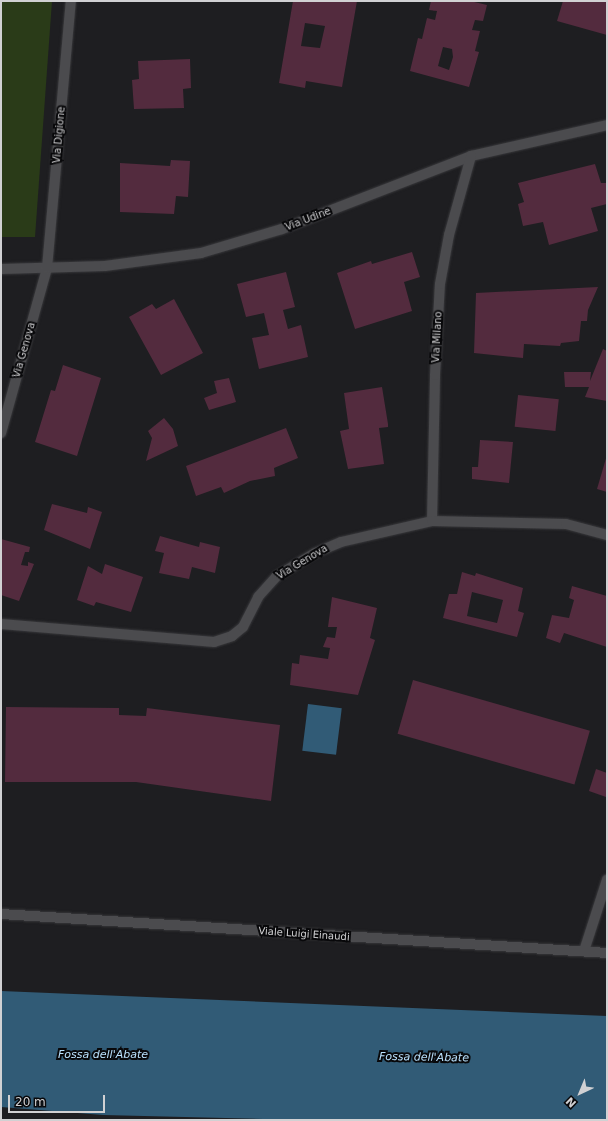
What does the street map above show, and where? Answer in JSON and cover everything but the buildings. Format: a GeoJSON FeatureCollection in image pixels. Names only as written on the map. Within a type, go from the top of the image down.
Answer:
{"type":"FeatureCollection","features":[{"type":"Feature","properties":{"kind":"street","name":"Via Digione"},"geometry":{"type":"LineString","coordinates":[[48,268],[70,1]]}},
{"type":"Feature","properties":{"kind":"street","name":"Via Udine"},"geometry":{"type":"LineString","coordinates":[[1,269],[105,266],[152,261],[201,252],[254,238],[470,156],[607,125]]}},
{"type":"Feature","properties":{"kind":"street","name":"Via Milano"},"geometry":{"type":"LineString","coordinates":[[432,521],[435,374],[440,284],[449,235],[470,156]]}},
{"type":"Feature","properties":{"kind":"street","name":"Via Genova"},"geometry":{"type":"LineString","coordinates":[[1,433],[48,268]]}},
{"type":"Feature","properties":{"kind":"street","name":"Via Genova"},"geometry":{"type":"LineString","coordinates":[[1,624],[214,642],[239,631],[258,597],[272,581],[315,553],[341,542],[432,521],[566,524],[607,534]]}},
{"type":"Feature","properties":{"kind":"street"},"geometry":{"type":"LineString","coordinates":[[584,951],[607,880]]}},
{"type":"Feature","properties":{"kind":"street","name":"Viale Luigi Einaudi"},"geometry":{"type":"LineString","coordinates":[[1,914],[607,953]]}},
{"type":"Feature","properties":{"kind":"green space"},"geometry":{"type":"Polygon","coordinates":[[[1,1],[52,1],[35,237],[1,237],[1,1]]]}},
{"type":"Feature","properties":{"kind":"water"},"geometry":{"type":"Polygon","coordinates":[[[308,704],[342,708],[336,755],[302,751],[308,704]]]}},
{"type":"Feature","properties":{"kind":"water","name":"Fossa dell'Abate"},"geometry":{"type":"Polygon","coordinates":[[[1,991],[607,1016],[607,1120],[301,1120],[103,1115],[1,1107],[1,991]]]}}]}
